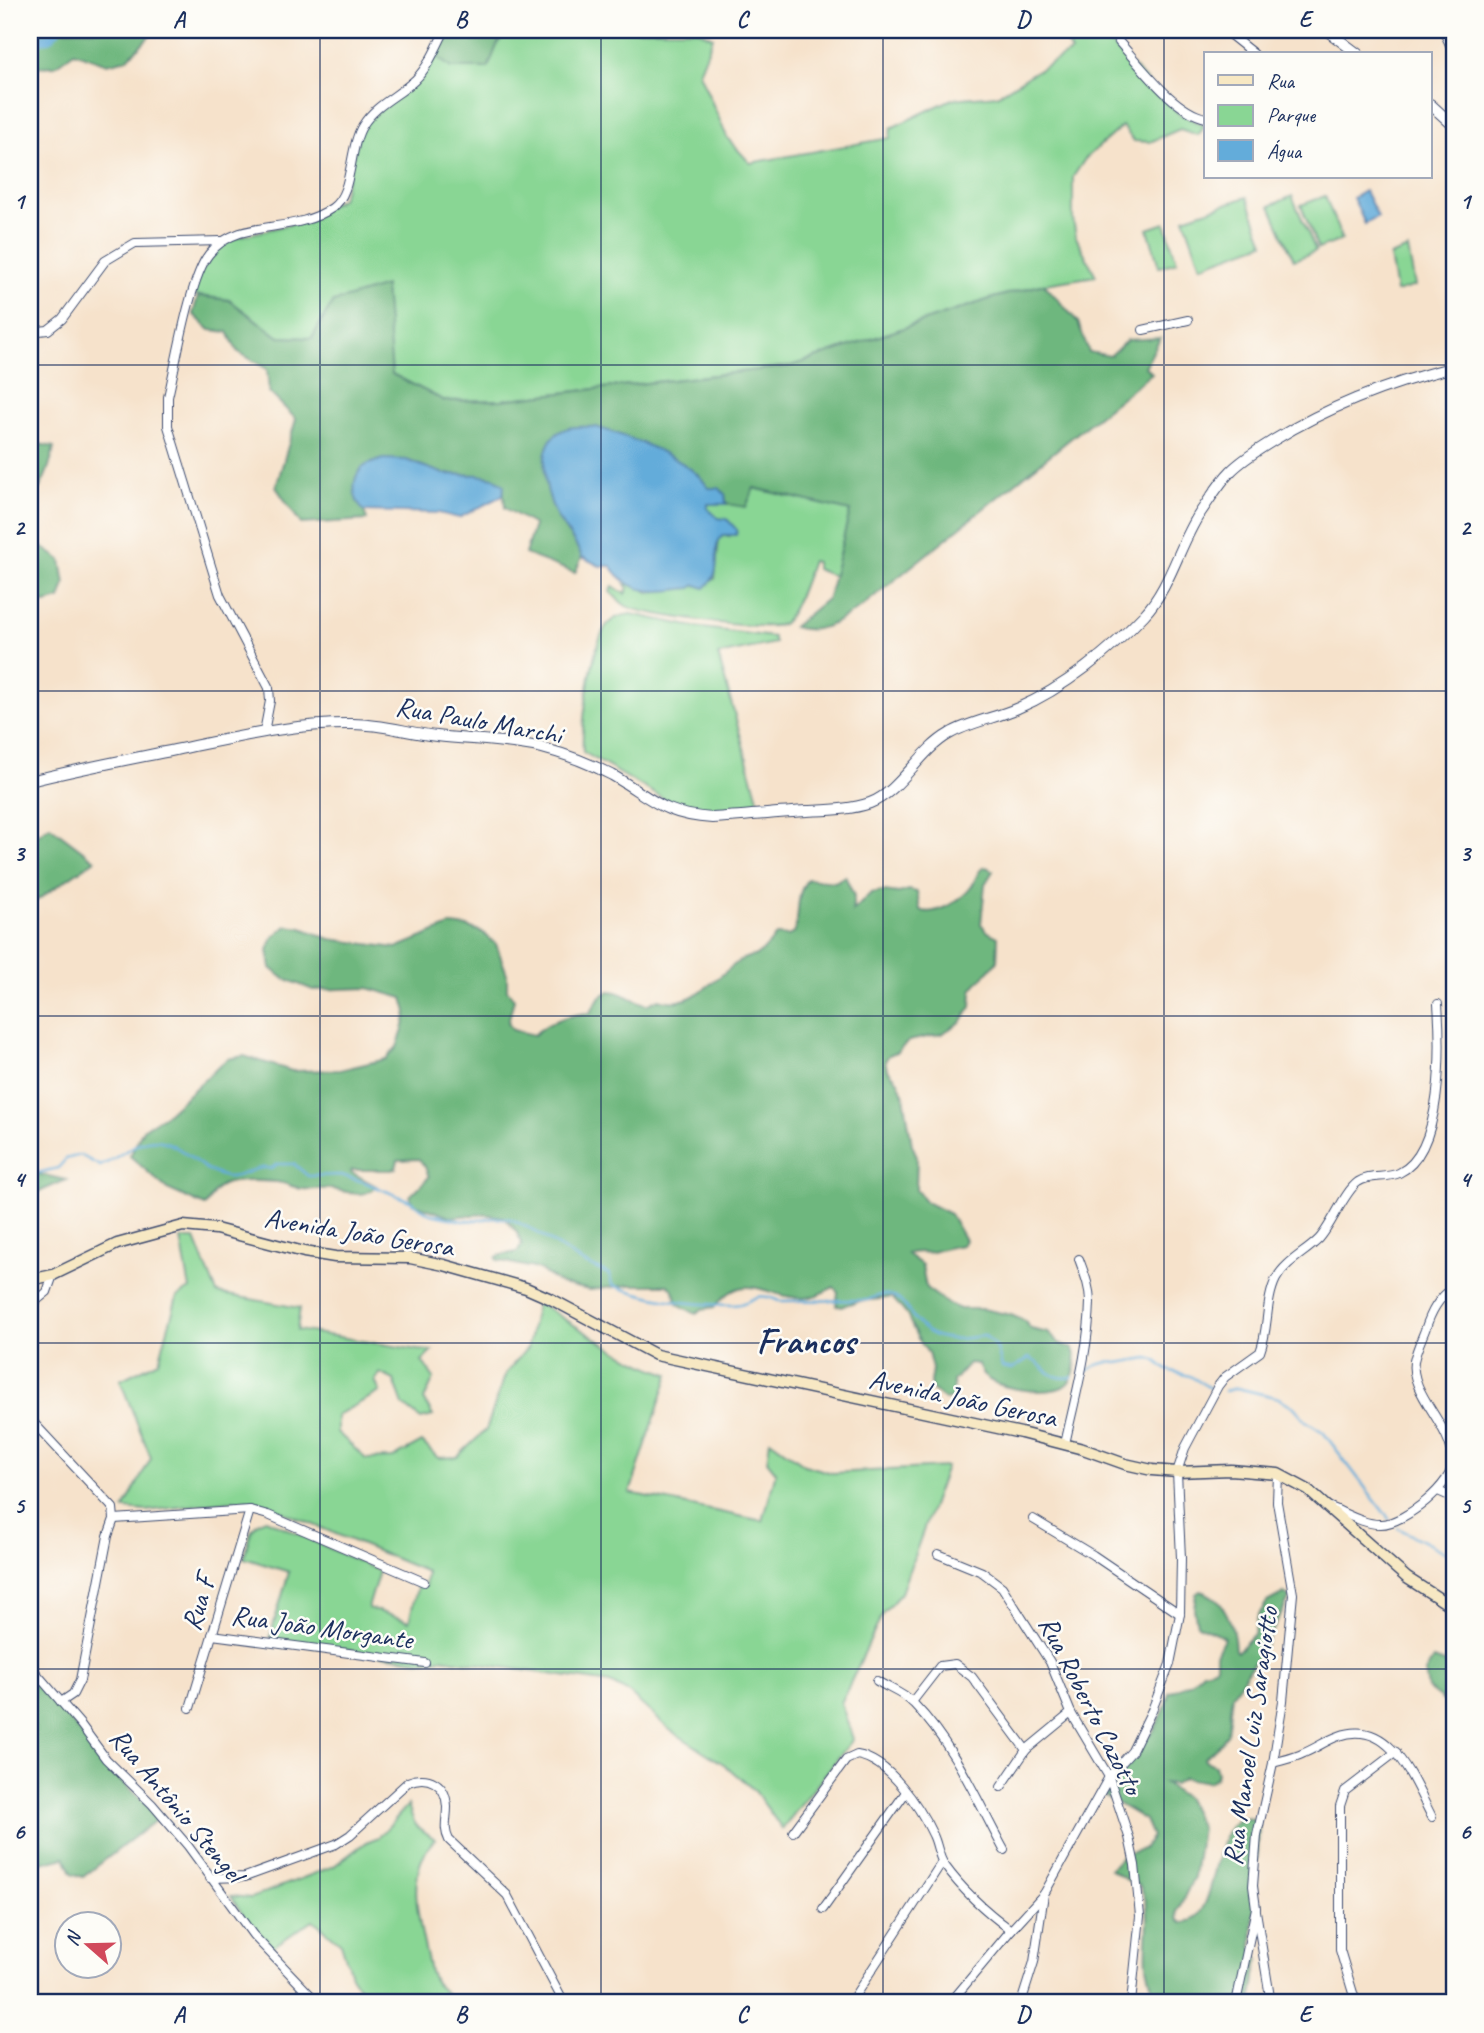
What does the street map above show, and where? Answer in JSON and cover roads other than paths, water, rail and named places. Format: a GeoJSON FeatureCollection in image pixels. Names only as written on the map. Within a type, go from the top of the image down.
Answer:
{"type":"FeatureCollection","features":[{"type":"Feature","properties":{"kind":"main road","name":"Avenida João Gerosa"},"geometry":{"type":"LineString","coordinates":[[30,1280],[52,1275],[117,1244],[183,1226],[216,1229],[304,1252],[335,1257],[410,1258],[526,1288],[656,1355],[1008,1430],[1065,1444],[1125,1464],[1177,1472],[1231,1470],[1278,1475],[1308,1490],[1407,1578],[1454,1608]]}},
{"type":"Feature","properties":{"kind":"street"},"geometry":{"type":"LineString","coordinates":[[264,732],[270,701],[269,688],[220,594],[167,416],[168,397],[198,274],[208,255],[222,241],[240,233],[300,222],[334,207],[342,198],[354,145],[361,127],[372,113],[426,68],[445,30]]}},
{"type":"Feature","properties":{"kind":"street"},"geometry":{"type":"LineString","coordinates":[[1224,30],[1252,52]]}},
{"type":"Feature","properties":{"kind":"street"},"geometry":{"type":"LineString","coordinates":[[1326,30],[1355,52]]}},
{"type":"Feature","properties":{"kind":"street"},"geometry":{"type":"LineString","coordinates":[[1443,30],[1454,53]]}},
{"type":"Feature","properties":{"kind":"street"},"geometry":{"type":"LineString","coordinates":[[1119,42],[1179,105],[1192,115],[1204,118]]}},
{"type":"Feature","properties":{"kind":"street"},"geometry":{"type":"LineString","coordinates":[[1432,106],[1454,126]]}},
{"type":"Feature","properties":{"kind":"street"},"geometry":{"type":"LineString","coordinates":[[30,332],[48,330],[62,319],[105,261],[135,243],[222,241]]}},
{"type":"Feature","properties":{"kind":"street"},"geometry":{"type":"LineString","coordinates":[[1143,330],[1188,320]]}},
{"type":"Feature","properties":{"kind":"street","name":"Rua Paulo Marchi"},"geometry":{"type":"LineString","coordinates":[[30,781],[71,770],[264,732],[316,724],[376,725],[436,736],[543,748],[612,776],[667,810],[693,817],[838,809],[870,803],[886,793],[925,751],[949,734],[1020,708],[1057,686],[1113,645],[1146,613],[1164,586],[1199,514],[1219,485],[1245,459],[1292,429],[1367,392],[1400,380],[1454,367]]}},
{"type":"Feature","properties":{"kind":"street"},"geometry":{"type":"LineString","coordinates":[[950,2003],[1044,1895],[1109,1777],[1132,1751],[1170,1664],[1180,1614],[1181,1558],[1177,1472],[1188,1441],[1225,1377],[1260,1352],[1273,1286],[1282,1272],[1319,1238],[1355,1185],[1371,1178],[1399,1173],[1418,1155],[1435,1107],[1438,1088],[1441,1039],[1438,1003]]}},
{"type":"Feature","properties":{"kind":"street"},"geometry":{"type":"LineString","coordinates":[[1065,1444],[1090,1301],[1087,1280],[1079,1259]]}},
{"type":"Feature","properties":{"kind":"street"},"geometry":{"type":"LineString","coordinates":[[30,1306],[47,1293],[52,1275]]}},
{"type":"Feature","properties":{"kind":"street"},"geometry":{"type":"LineString","coordinates":[[1324,1505],[1381,1524],[1403,1516],[1438,1491],[1450,1477],[1454,1462],[1451,1449],[1443,1427],[1417,1382],[1414,1360],[1432,1310],[1446,1292],[1454,1287]]}},
{"type":"Feature","properties":{"kind":"street"},"geometry":{"type":"LineString","coordinates":[[30,1419],[113,1508],[114,1519],[108,1536],[80,1680],[73,1694],[61,1702]]}},
{"type":"Feature","properties":{"kind":"street","name":"Rua Manoel Luiz Saragiotto"},"geometry":{"type":"LineString","coordinates":[[1236,2003],[1256,1908],[1253,1886],[1257,1835],[1283,1701],[1293,1594],[1277,1502],[1278,1475]]}},
{"type":"Feature","properties":{"kind":"street"},"geometry":{"type":"LineString","coordinates":[[1438,1491],[1454,1498]]}},
{"type":"Feature","properties":{"kind":"street"},"geometry":{"type":"LineString","coordinates":[[114,1519],[250,1510],[268,1515],[424,1582]]}},
{"type":"Feature","properties":{"kind":"street","name":"Rua F"},"geometry":{"type":"LineString","coordinates":[[190,1708],[250,1510]]}},
{"type":"Feature","properties":{"kind":"street"},"geometry":{"type":"LineString","coordinates":[[1033,1519],[1093,1555],[1180,1614]]}},
{"type":"Feature","properties":{"kind":"street","name":"Rua Roberto Cazotto"},"geometry":{"type":"LineString","coordinates":[[938,1554],[982,1572],[1002,1587],[1050,1662],[1071,1713],[1109,1777],[1129,1837],[1140,1916],[1130,2003]]}},
{"type":"Feature","properties":{"kind":"street","name":"Rua João Morgante"},"geometry":{"type":"LineString","coordinates":[[212,1635],[425,1663]]}},
{"type":"Feature","properties":{"kind":"street"},"geometry":{"type":"LineString","coordinates":[[912,1702],[940,1666],[955,1664],[972,1677],[1026,1750]]}},
{"type":"Feature","properties":{"kind":"street","name":"Rua Antônio Stengel"},"geometry":{"type":"LineString","coordinates":[[30,1666],[81,1725],[106,1759],[152,1804],[188,1846],[253,1935],[318,2003]]}},
{"type":"Feature","properties":{"kind":"street"},"geometry":{"type":"LineString","coordinates":[[877,1681],[912,1702],[958,1761],[1004,1850]]}},
{"type":"Feature","properties":{"kind":"street"},"geometry":{"type":"LineString","coordinates":[[1001,1787],[1026,1750],[1071,1713]]}},
{"type":"Feature","properties":{"kind":"street"},"geometry":{"type":"LineString","coordinates":[[1273,1763],[1301,1755],[1340,1735],[1356,1733],[1374,1736],[1386,1741],[1396,1752],[1432,1817]]}},
{"type":"Feature","properties":{"kind":"street"},"geometry":{"type":"LineString","coordinates":[[1356,2003],[1340,1950],[1340,1806],[1345,1791],[1396,1752]]}},
{"type":"Feature","properties":{"kind":"street"},"geometry":{"type":"LineString","coordinates":[[793,1832],[846,1760],[857,1755],[872,1759],[906,1792],[933,1836],[942,1862],[971,1898],[1011,1930]]}},
{"type":"Feature","properties":{"kind":"street"},"geometry":{"type":"LineString","coordinates":[[210,1878],[245,1877],[322,1850],[350,1835],[408,1782],[419,1777],[427,1778],[440,1788],[444,1796],[447,1806],[445,1832],[449,1840],[507,1895],[564,2003]]}},
{"type":"Feature","properties":{"kind":"street"},"geometry":{"type":"LineString","coordinates":[[823,1909],[906,1792]]}},
{"type":"Feature","properties":{"kind":"street"},"geometry":{"type":"LineString","coordinates":[[850,2003],[942,1862]]}},
{"type":"Feature","properties":{"kind":"street"},"geometry":{"type":"LineString","coordinates":[[1021,2003],[1034,1962],[1044,1895]]}},
{"type":"Feature","properties":{"kind":"street"},"geometry":{"type":"LineString","coordinates":[[1256,1908],[1271,2003]]}},
{"type":"Feature","properties":{"kind":"water"},"geometry":{"type":"Polygon","coordinates":[[[1365,191],[1378,217],[1365,224],[1353,198],[1365,191]]]}},
{"type":"Feature","properties":{"kind":"water"},"geometry":{"type":"Polygon","coordinates":[[[596,427],[674,458],[700,477],[708,488],[719,488],[725,494],[726,504],[708,504],[708,509],[718,518],[727,519],[737,530],[736,535],[724,535],[719,540],[715,573],[705,588],[696,585],[691,588],[657,591],[637,588],[619,576],[611,566],[600,566],[582,557],[552,505],[544,468],[545,456],[554,436],[563,430],[596,427]]]}},
{"type":"Feature","properties":{"kind":"water"},"geometry":{"type":"Polygon","coordinates":[[[384,459],[406,460],[444,474],[494,478],[504,485],[503,495],[459,518],[439,513],[364,511],[355,496],[356,478],[364,466],[384,459]]]}},
{"type":"Feature","properties":{"kind":"waterway"},"geometry":{"type":"LineString","coordinates":[[30,40],[48,38],[56,30]]}},
{"type":"Feature","properties":{"kind":"waterway"},"geometry":{"type":"LineString","coordinates":[[30,1175],[58,1168],[66,1159],[80,1155],[100,1166],[141,1143],[159,1140],[179,1149],[208,1170],[229,1177],[260,1168],[271,1169],[277,1164],[294,1164],[308,1176],[341,1175],[364,1182],[410,1201],[430,1214],[463,1221],[511,1219],[582,1262],[609,1274],[612,1285],[641,1294],[702,1304],[732,1305],[758,1297],[779,1301],[868,1300],[881,1295],[891,1295],[905,1306],[918,1323],[936,1336],[955,1339],[985,1336],[997,1348],[1002,1367],[1012,1369],[1029,1358],[1053,1375],[1072,1377]]}},
{"type":"Feature","properties":{"kind":"waterway"},"geometry":{"type":"LineString","coordinates":[[1085,1372],[1108,1362],[1148,1358],[1167,1370],[1190,1376],[1210,1388]]}},
{"type":"Feature","properties":{"kind":"waterway"},"geometry":{"type":"LineString","coordinates":[[1225,1391],[1237,1388],[1279,1398],[1294,1407],[1306,1421],[1323,1432],[1389,1519]]}},
{"type":"Feature","properties":{"kind":"waterway"},"geometry":{"type":"LineString","coordinates":[[1398,1528],[1454,1557]]}},
{"type":"Feature","properties":{"kind":"district","name":"Francos"},"geometry":{"type":"Point","coordinates":[806,1341]}}]}
